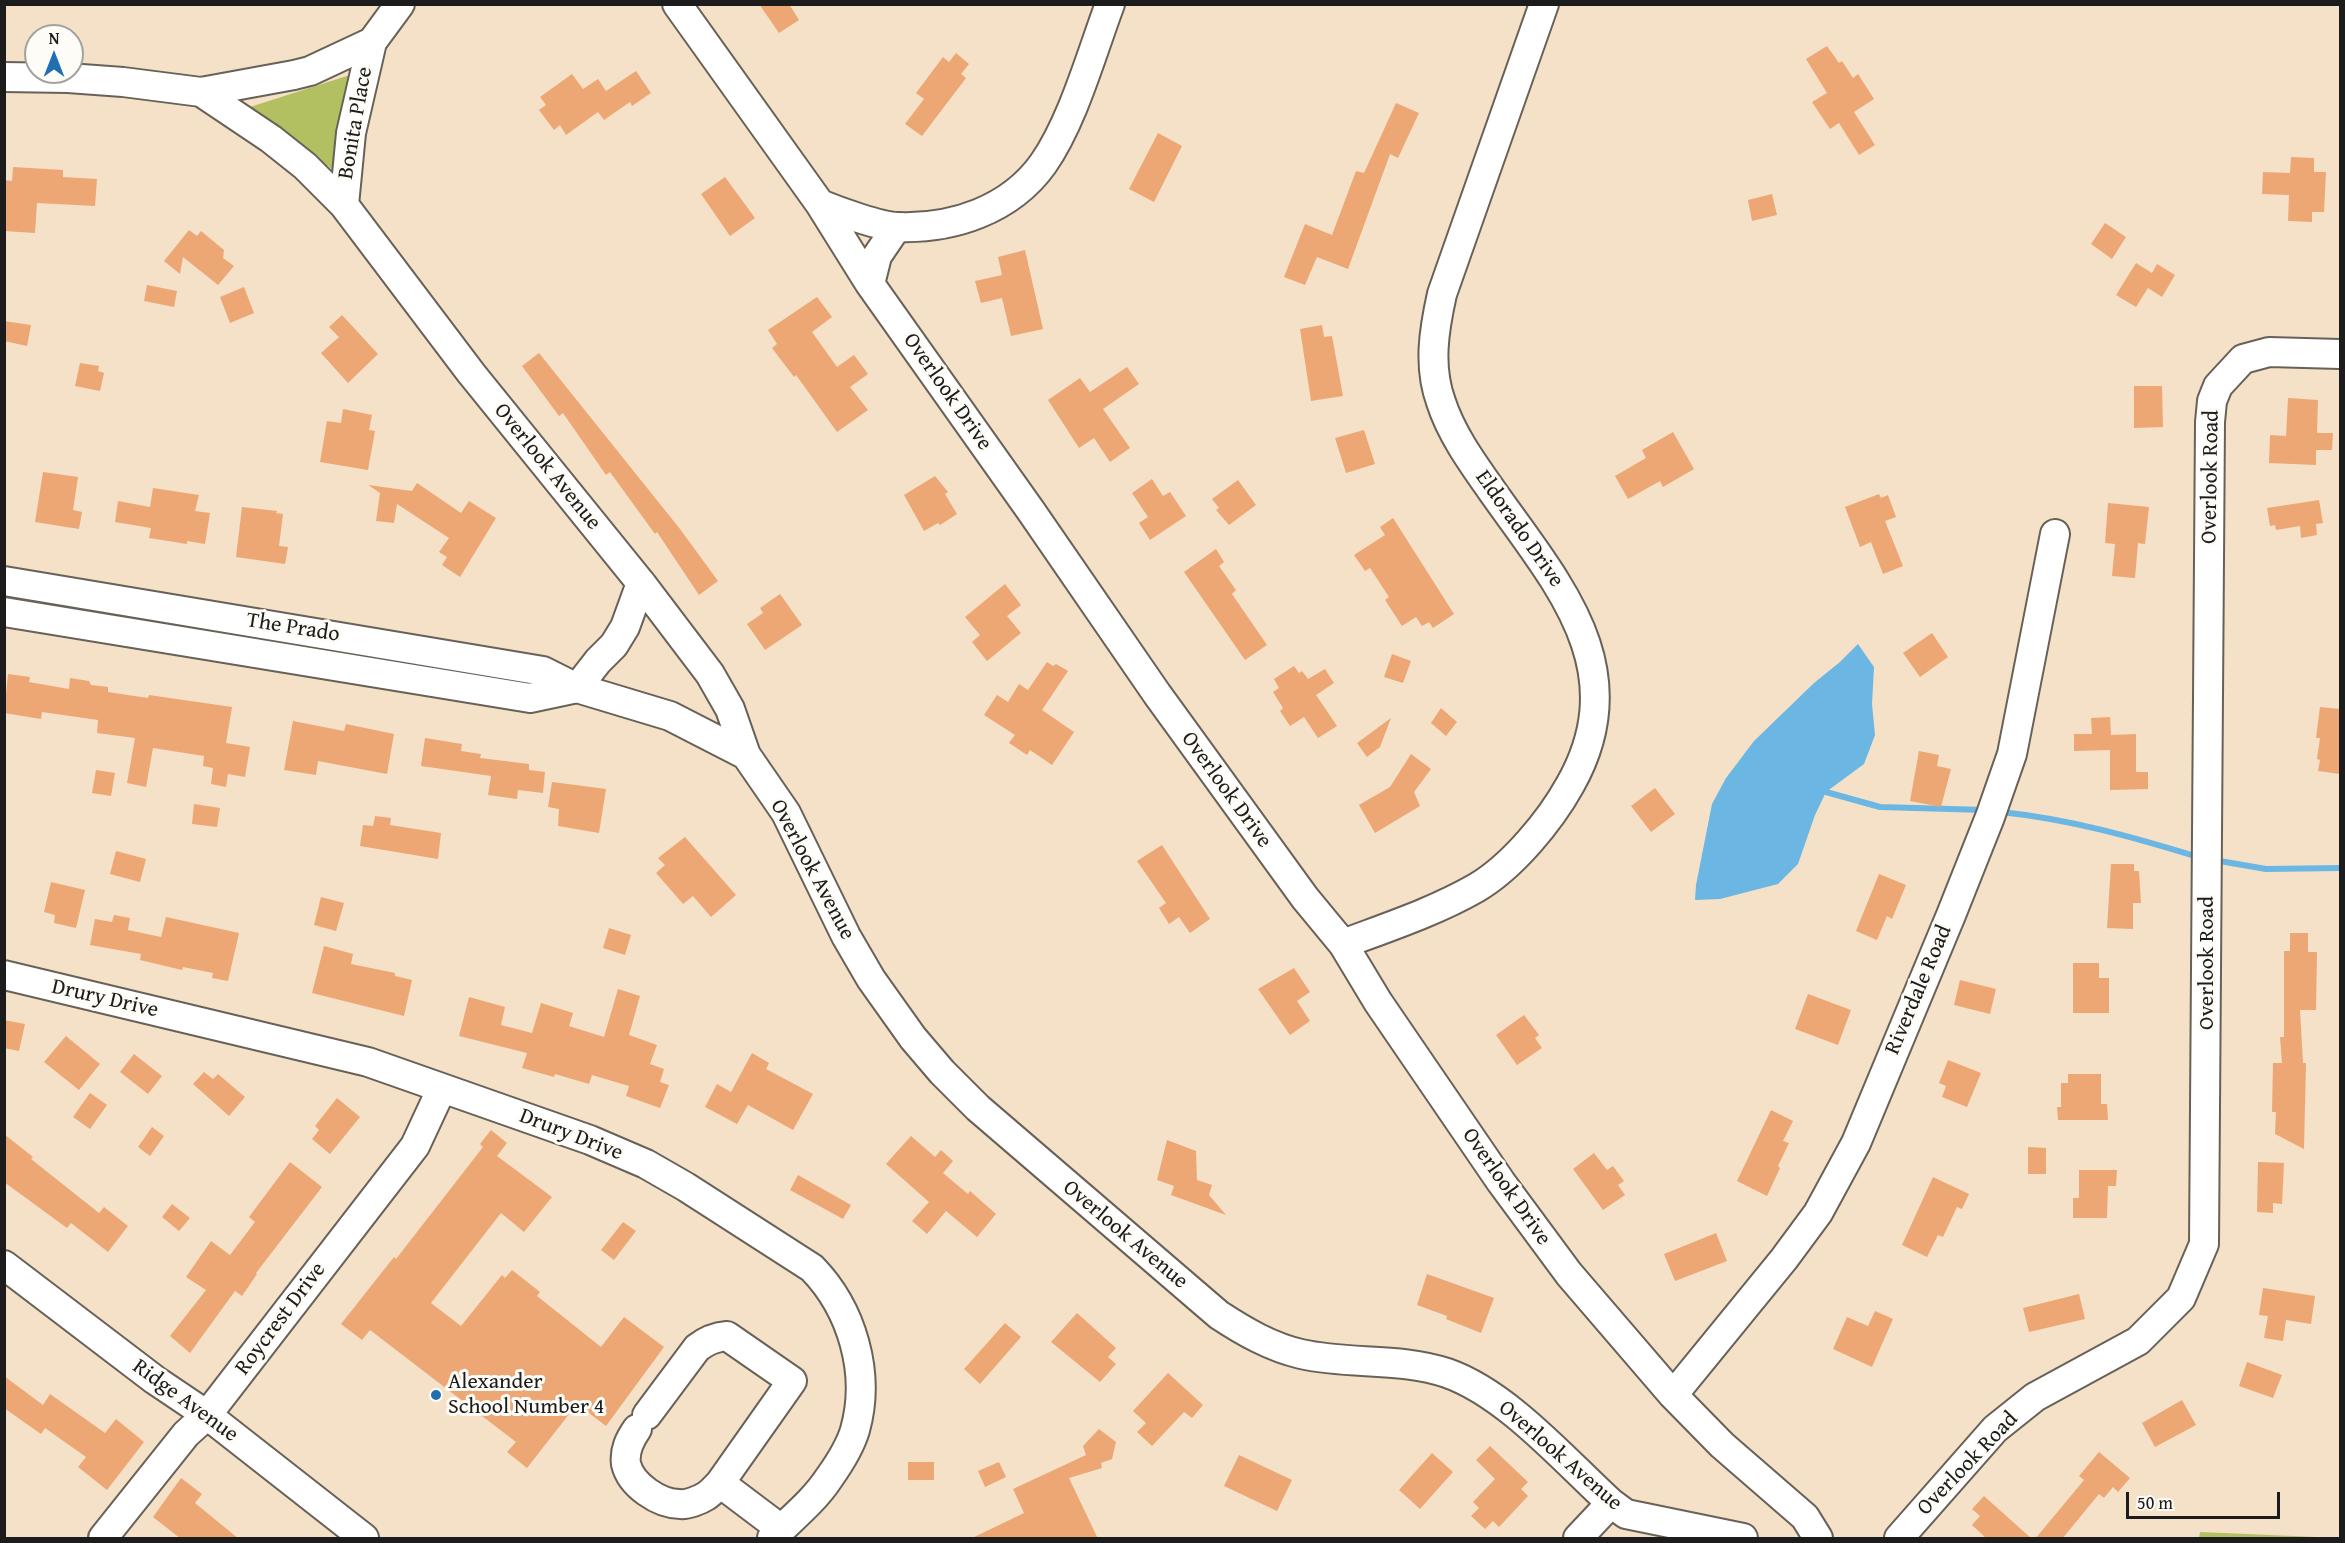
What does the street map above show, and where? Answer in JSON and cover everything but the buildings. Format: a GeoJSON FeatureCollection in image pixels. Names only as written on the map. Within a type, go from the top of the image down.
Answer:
{"type":"FeatureCollection","features":[{"type":"Feature","properties":{"kind":"street"},"geometry":{"type":"LineString","coordinates":[[201,92],[310,71],[372,42],[400,4]]}},
{"type":"Feature","properties":{"kind":"street","name":"Overlook Drive"},"geometry":{"type":"LineString","coordinates":[[677,4],[820,204],[870,284],[1157,694],[1305,898],[1342,944],[1378,1002],[1501,1182],[1569,1274],[1673,1395],[1722,1445],[1805,1516],[1818,1539]]}},
{"type":"Feature","properties":{"kind":"street"},"geometry":{"type":"LineString","coordinates":[[820,204],[896,228],[944,224],[985,212],[1002,203],[1021,188],[1042,165],[1057,140],[1110,4]]}},
{"type":"Feature","properties":{"kind":"street","name":"Eldorado Drive"},"geometry":{"type":"LineString","coordinates":[[1342,944],[1407,920],[1478,887],[1520,852],[1558,807],[1581,766],[1589,741],[1594,716],[1594,681],[1584,634],[1563,592],[1468,457],[1452,428],[1439,399],[1433,354],[1433,336],[1442,294],[1544,4]]}},
{"type":"Feature","properties":{"kind":"street","name":"Bonita Place"},"geometry":{"type":"LineString","coordinates":[[344,205],[351,133],[372,42]]}},
{"type":"Feature","properties":{"kind":"street","name":"Overlook Avenue"},"geometry":{"type":"LineString","coordinates":[[4,77],[123,82],[201,92],[271,139],[306,166],[344,205],[471,373],[641,583],[710,674],[730,708],[746,755],[786,813],[846,936],[913,1038],[942,1072],[1025,1149],[1219,1315],[1245,1332],[1301,1354],[1412,1365],[1444,1372],[1465,1380],[1487,1392],[1513,1413],[1626,1514],[1743,1539]]}},
{"type":"Feature","properties":{"kind":"street"},"geometry":{"type":"LineString","coordinates":[[870,284],[877,256],[896,228]]}},
{"type":"Feature","properties":{"kind":"street","name":"Overlook Road"},"geometry":{"type":"LineString","coordinates":[[1899,1539],[1995,1429],[2035,1397],[2138,1341],[2181,1298],[2204,1244],[2210,422],[2212,401],[2218,386],[2243,359],[2268,352],[2340,354]]}},
{"type":"Feature","properties":{"kind":"street","name":"Riverdale Road"},"geometry":{"type":"LineString","coordinates":[[1673,1395],[1784,1259],[1818,1213],[1856,1143],[1960,893],[2012,754],[2055,534]]}},
{"type":"Feature","properties":{"kind":"street","name":"The Prado"},"geometry":{"type":"LineString","coordinates":[[4,581],[543,670],[577,688],[670,716],[746,755]]}},
{"type":"Feature","properties":{"kind":"street"},"geometry":{"type":"LineString","coordinates":[[577,688],[614,645],[625,627],[641,583]]}},
{"type":"Feature","properties":{"kind":"street","name":"The Prado"},"geometry":{"type":"LineString","coordinates":[[4,612],[530,698],[577,688]]}},
{"type":"Feature","properties":{"kind":"street","name":"Drury Drive"},"geometry":{"type":"LineString","coordinates":[[4,975],[368,1062],[590,1140],[646,1164],[686,1187],[812,1268],[828,1285],[841,1306],[852,1332],[858,1358],[860,1384],[855,1430],[828,1480],[777,1534]]}},
{"type":"Feature","properties":{"kind":"street","name":"Roycrest Drive"},"geometry":{"type":"LineString","coordinates":[[103,1539],[186,1434],[207,1415],[415,1146],[442,1088]]}},
{"type":"Feature","properties":{"kind":"street","name":"Ridge Avenue"},"geometry":{"type":"LineString","coordinates":[[4,1265],[155,1380],[207,1415],[364,1539]]}},
{"type":"Feature","properties":{"kind":"street"},"geometry":{"type":"LineString","coordinates":[[727,1336],[792,1381],[720,1483],[707,1496],[681,1505],[644,1491],[626,1464],[629,1441],[697,1348],[707,1341],[727,1336]]}},
{"type":"Feature","properties":{"kind":"street"},"geometry":{"type":"LineString","coordinates":[[720,1483],[777,1534]]}},
{"type":"Feature","properties":{"kind":"street"},"geometry":{"type":"LineString","coordinates":[[1578,1539],[1611,1503]]}},
{"type":"Feature","properties":{"kind":"green space"},"geometry":{"type":"Polygon","coordinates":[[[353,74],[333,170],[250,107],[353,74]]]}},
{"type":"Feature","properties":{"kind":"green space"},"geometry":{"type":"Polygon","coordinates":[[[2200,1532],[2340,1538],[2199,1538],[2200,1532]]]}},
{"type":"Feature","properties":{"kind":"water"},"geometry":{"type":"Polygon","coordinates":[[[1858,644],[1874,667],[1872,704],[1875,735],[1864,764],[1826,792],[1815,815],[1798,864],[1778,884],[1720,899],[1695,900],[1712,804],[1726,778],[1754,741],[1858,644]]]}},
{"type":"Feature","properties":{"kind":"waterway"},"geometry":{"type":"LineString","coordinates":[[1826,792],[1880,807],[1985,810]]}},
{"type":"Feature","properties":{"kind":"waterway"},"geometry":{"type":"LineString","coordinates":[[2001,812],[2051,819],[2101,830],[2198,857]]}},
{"type":"Feature","properties":{"kind":"waterway"},"geometry":{"type":"LineString","coordinates":[[2214,860],[2266,869],[2340,868]]}},
{"type":"Feature","properties":{"kind":"place","name":"Alexander School Number 4"},"geometry":{"type":"Point","coordinates":[436,1395]}}]}
